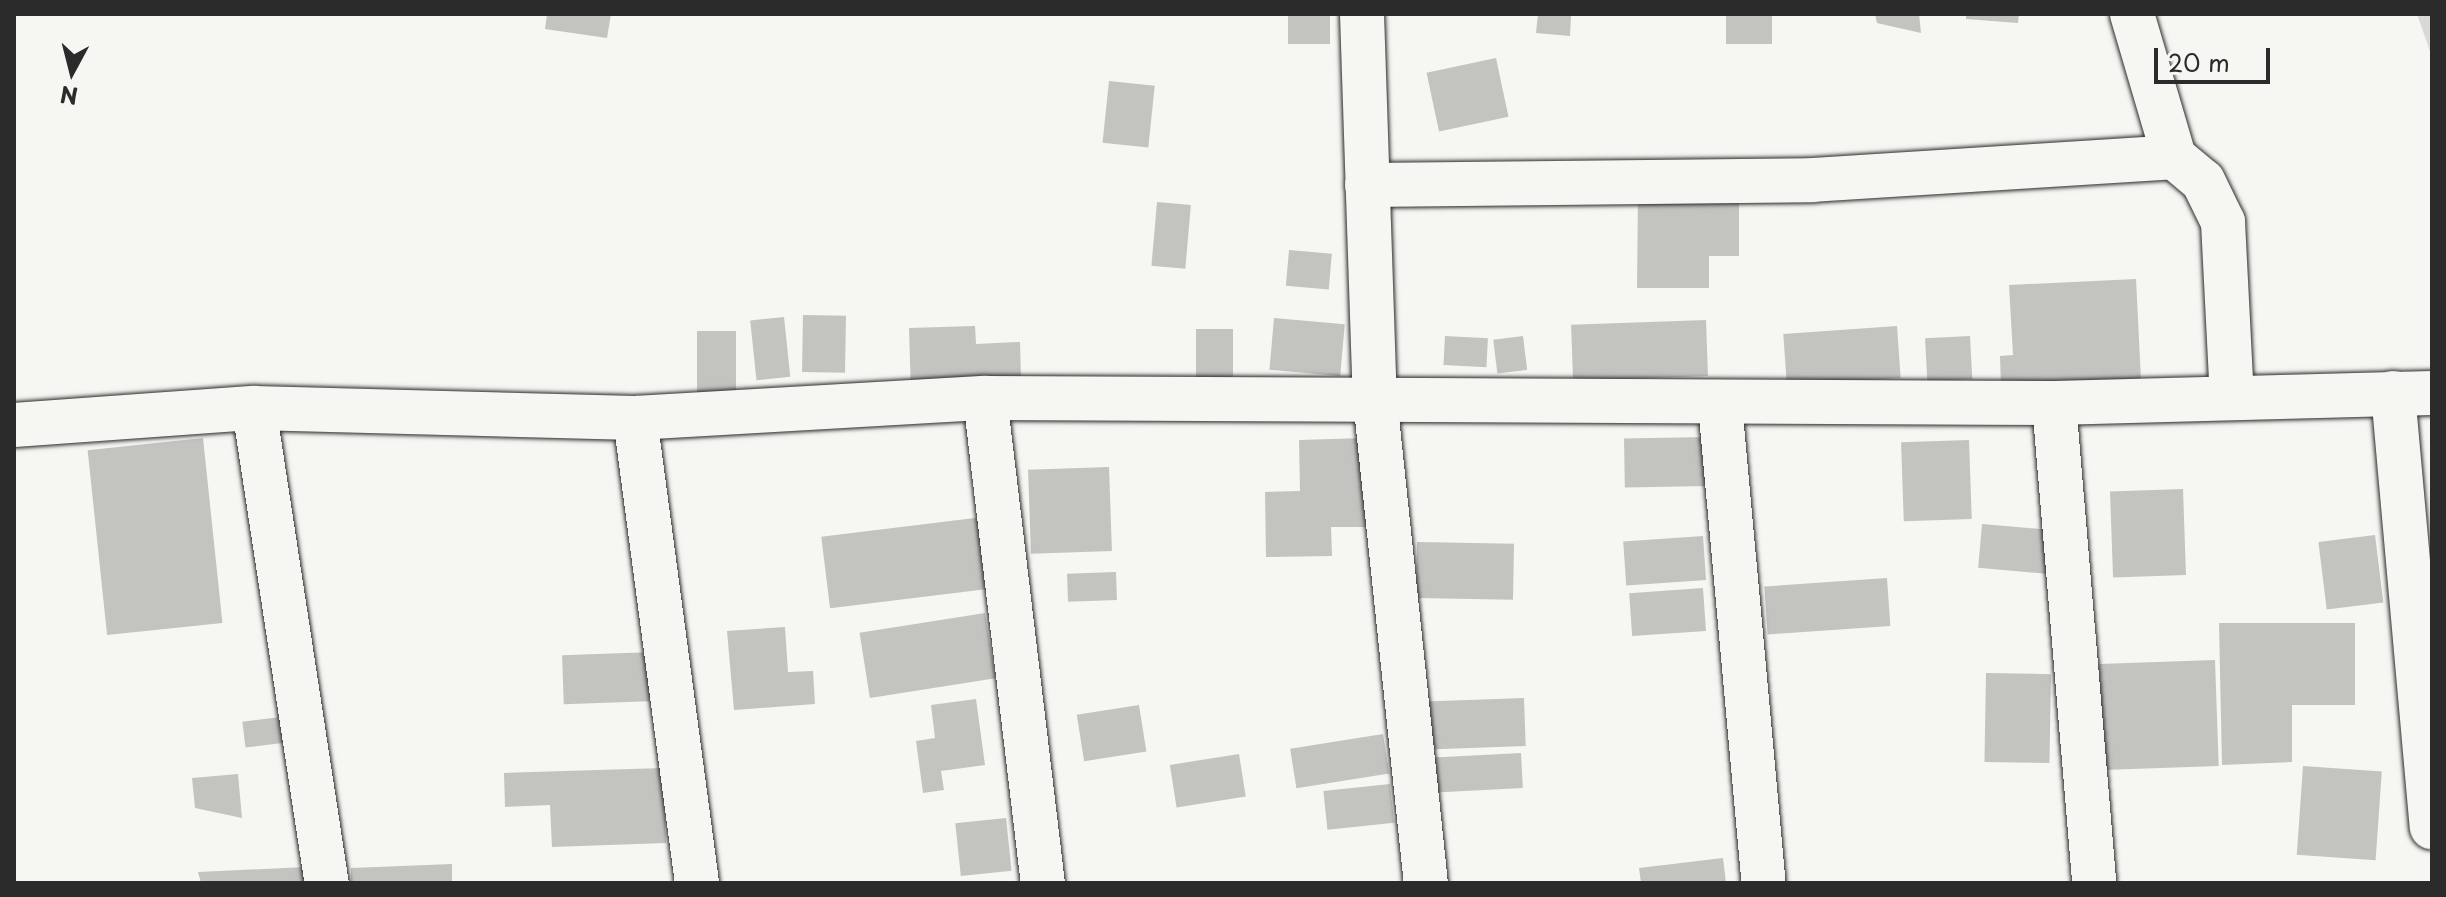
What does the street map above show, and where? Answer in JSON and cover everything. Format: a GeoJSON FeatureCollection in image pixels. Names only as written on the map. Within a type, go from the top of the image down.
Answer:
{"type":"FeatureCollection","features":[{"type":"Feature","properties":{"kind":"street"},"geometry":{"type":"LineString","coordinates":[[1362,14],[1375,399],[1426,883]]}},
{"type":"Feature","properties":{"kind":"street"},"geometry":{"type":"LineString","coordinates":[[2132,14],[2174,157],[2203,181],[2223,222],[2232,398]]}},
{"type":"Feature","properties":{"kind":"street"},"geometry":{"type":"LineString","coordinates":[[1367,185],[1812,180],[2174,157]]}},
{"type":"Feature","properties":{"kind":"street"},"geometry":{"type":"LineString","coordinates":[[14,425],[254,408],[635,418],[985,398],[1720,404],[2054,403],[2412,393],[2432,827]]}},
{"type":"Feature","properties":{"kind":"street"},"geometry":{"type":"LineString","coordinates":[[985,398],[1043,883]]}},
{"type":"Feature","properties":{"kind":"street"},"geometry":{"type":"LineString","coordinates":[[2054,403],[2094,883]]}},
{"type":"Feature","properties":{"kind":"street"},"geometry":{"type":"LineString","coordinates":[[1720,404],[1764,883]]}},
{"type":"Feature","properties":{"kind":"street"},"geometry":{"type":"LineString","coordinates":[[254,408],[327,883]]}},
{"type":"Feature","properties":{"kind":"street"},"geometry":{"type":"LineString","coordinates":[[635,418],[697,883]]}},
{"type":"Feature","properties":{"kind":"shaded area"},"geometry":{"type":"Polygon","coordinates":[[[2417,14],[2432,14],[2432,57],[2417,14]]]}},
{"type":"Feature","properties":{"kind":"building"},"geometry":{"type":"Polygon","coordinates":[[[547,14],[611,14],[607,38],[545,29],[547,14]]]}},
{"type":"Feature","properties":{"kind":"building"},"geometry":{"type":"Polygon","coordinates":[[[1288,14],[1330,14],[1330,44],[1288,44],[1288,14]]]}},
{"type":"Feature","properties":{"kind":"building"},"geometry":{"type":"Polygon","coordinates":[[[1538,14],[1571,14],[1570,36],[1536,33],[1538,14]]]}},
{"type":"Feature","properties":{"kind":"building"},"geometry":{"type":"Polygon","coordinates":[[[1726,14],[1772,14],[1772,44],[1726,44],[1726,14]]]}},
{"type":"Feature","properties":{"kind":"building"},"geometry":{"type":"Polygon","coordinates":[[[1875,14],[1919,14],[1921,33],[1877,23],[1875,14]]]}},
{"type":"Feature","properties":{"kind":"building"},"geometry":{"type":"Polygon","coordinates":[[[1966,14],[2019,14],[2018,23],[1966,19],[1966,14]]]}},
{"type":"Feature","properties":{"kind":"building"},"geometry":{"type":"Polygon","coordinates":[[[1496,58],[1508,117],[1439,131],[1427,73],[1496,58]]]}},
{"type":"Feature","properties":{"kind":"building"},"geometry":{"type":"Polygon","coordinates":[[[1109,81],[1155,86],[1148,147],[1103,143],[1109,81]]]}},
{"type":"Feature","properties":{"kind":"building"},"geometry":{"type":"Polygon","coordinates":[[[1638,193],[1739,193],[1739,256],[1709,256],[1709,288],[1637,288],[1638,193]]]}},
{"type":"Feature","properties":{"kind":"building"},"geometry":{"type":"Polygon","coordinates":[[[1157,202],[1191,205],[1185,269],[1151,266],[1157,202]]]}},
{"type":"Feature","properties":{"kind":"building"},"geometry":{"type":"Polygon","coordinates":[[[1289,250],[1332,254],[1329,290],[1286,286],[1289,250]]]}},
{"type":"Feature","properties":{"kind":"building"},"geometry":{"type":"Polygon","coordinates":[[[2136,279],[2141,380],[2001,387],[2000,356],[2013,355],[2009,285],[2136,279]]]}},
{"type":"Feature","properties":{"kind":"building"},"geometry":{"type":"Polygon","coordinates":[[[803,315],[846,316],[845,373],[802,372],[803,315]]]}},
{"type":"Feature","properties":{"kind":"building"},"geometry":{"type":"Polygon","coordinates":[[[784,317],[790,377],[756,380],[750,321],[784,317]]]}},
{"type":"Feature","properties":{"kind":"building"},"geometry":{"type":"Polygon","coordinates":[[[1274,318],[1345,324],[1340,376],[1269,370],[1274,318]]]}},
{"type":"Feature","properties":{"kind":"building"},"geometry":{"type":"Polygon","coordinates":[[[1706,320],[1708,376],[1573,381],[1571,325],[1706,320]]]}},
{"type":"Feature","properties":{"kind":"building"},"geometry":{"type":"Polygon","coordinates":[[[975,326],[976,344],[1020,342],[1021,378],[911,393],[909,328],[975,326]]]}},
{"type":"Feature","properties":{"kind":"building"},"geometry":{"type":"Polygon","coordinates":[[[1897,326],[1901,378],[1787,386],[1783,334],[1897,326]]]}},
{"type":"Feature","properties":{"kind":"building"},"geometry":{"type":"Polygon","coordinates":[[[1196,329],[1233,329],[1233,380],[1196,380],[1196,329]]]}},
{"type":"Feature","properties":{"kind":"building"},"geometry":{"type":"Polygon","coordinates":[[[697,331],[736,331],[736,394],[697,394],[697,331]]]}},
{"type":"Feature","properties":{"kind":"building"},"geometry":{"type":"Polygon","coordinates":[[[1445,336],[1488,338],[1486,367],[1443,365],[1445,336]]]}},
{"type":"Feature","properties":{"kind":"building"},"geometry":{"type":"Polygon","coordinates":[[[1523,336],[1527,370],[1497,373],[1493,340],[1523,336]]]}},
{"type":"Feature","properties":{"kind":"building"},"geometry":{"type":"Polygon","coordinates":[[[1970,336],[1972,379],[1927,381],[1925,338],[1970,336]]]}},
{"type":"Feature","properties":{"kind":"building"},"geometry":{"type":"Polygon","coordinates":[[[1707,437],[1708,486],[1625,487],[1624,438],[1707,437]]]}},
{"type":"Feature","properties":{"kind":"building"},"geometry":{"type":"Polygon","coordinates":[[[203,438],[222,623],[107,635],[88,450],[203,438]]]}},
{"type":"Feature","properties":{"kind":"building"},"geometry":{"type":"Polygon","coordinates":[[[1364,438],[1366,527],[1331,527],[1332,556],[1266,557],[1265,492],[1300,491],[1299,440],[1364,438]]]}},
{"type":"Feature","properties":{"kind":"building"},"geometry":{"type":"Polygon","coordinates":[[[1969,440],[1972,519],[1904,521],[1901,442],[1969,440]]]}},
{"type":"Feature","properties":{"kind":"building"},"geometry":{"type":"Polygon","coordinates":[[[1109,467],[1112,551],[1031,554],[1028,470],[1109,467]]]}},
{"type":"Feature","properties":{"kind":"building"},"geometry":{"type":"Polygon","coordinates":[[[2183,489],[2186,575],[2113,577],[2110,492],[2183,489]]]}},
{"type":"Feature","properties":{"kind":"building"},"geometry":{"type":"Polygon","coordinates":[[[991,516],[1000,587],[830,608],[821,537],[991,516]]]}},
{"type":"Feature","properties":{"kind":"building"},"geometry":{"type":"Polygon","coordinates":[[[1982,524],[2057,531],[2053,574],[1978,568],[1982,524]]]}},
{"type":"Feature","properties":{"kind":"building"},"geometry":{"type":"Polygon","coordinates":[[[2375,535],[2383,602],[2327,609],[2318,542],[2375,535]]]}},
{"type":"Feature","properties":{"kind":"building"},"geometry":{"type":"Polygon","coordinates":[[[1703,536],[1706,580],[1626,585],[1623,542],[1703,536]]]}},
{"type":"Feature","properties":{"kind":"building"},"geometry":{"type":"Polygon","coordinates":[[[1417,542],[1514,544],[1513,600],[1416,598],[1417,542]]]}},
{"type":"Feature","properties":{"kind":"building"},"geometry":{"type":"Polygon","coordinates":[[[1116,572],[1117,600],[1068,602],[1067,574],[1116,572]]]}},
{"type":"Feature","properties":{"kind":"building"},"geometry":{"type":"Polygon","coordinates":[[[1887,578],[1890,626],[1768,634],[1764,587],[1887,578]]]}},
{"type":"Feature","properties":{"kind":"building"},"geometry":{"type":"Polygon","coordinates":[[[1703,588],[1706,631],[1632,636],[1629,593],[1703,588]]]}},
{"type":"Feature","properties":{"kind":"building"},"geometry":{"type":"Polygon","coordinates":[[[985,613],[995,678],[870,698],[860,633],[985,613]]]}},
{"type":"Feature","properties":{"kind":"building"},"geometry":{"type":"Polygon","coordinates":[[[2219,623],[2355,623],[2355,705],[2292,705],[2292,762],[2222,765],[2219,623]]]}},
{"type":"Feature","properties":{"kind":"building"},"geometry":{"type":"Polygon","coordinates":[[[785,627],[788,672],[813,671],[815,704],[734,710],[727,631],[785,627]]]}},
{"type":"Feature","properties":{"kind":"building"},"geometry":{"type":"Polygon","coordinates":[[[654,652],[656,701],[564,704],[562,655],[654,652]]]}},
{"type":"Feature","properties":{"kind":"building"},"geometry":{"type":"Polygon","coordinates":[[[2215,660],[2219,766],[2103,770],[2099,664],[2215,660]]]}},
{"type":"Feature","properties":{"kind":"building"},"geometry":{"type":"Polygon","coordinates":[[[1986,673],[2051,674],[2049,763],[1984,762],[1986,673]]]}},
{"type":"Feature","properties":{"kind":"building"},"geometry":{"type":"Polygon","coordinates":[[[1524,698],[1526,746],[1428,749],[1426,701],[1524,698]]]}},
{"type":"Feature","properties":{"kind":"building"},"geometry":{"type":"Polygon","coordinates":[[[976,699],[985,765],[941,771],[944,790],[923,793],[916,741],[935,738],[931,705],[976,699]]]}},
{"type":"Feature","properties":{"kind":"building"},"geometry":{"type":"Polygon","coordinates":[[[1139,705],[1146,751],[1084,761],[1077,715],[1139,705]]]}},
{"type":"Feature","properties":{"kind":"building"},"geometry":{"type":"Polygon","coordinates":[[[289,716],[292,742],[246,748],[242,722],[289,716]]]}},
{"type":"Feature","properties":{"kind":"building"},"geometry":{"type":"Polygon","coordinates":[[[1383,734],[1389,774],[1296,788],[1290,749],[1383,734]]]}},
{"type":"Feature","properties":{"kind":"building"},"geometry":{"type":"Polygon","coordinates":[[[1521,753],[1523,788],[1436,793],[1434,758],[1521,753]]]}},
{"type":"Feature","properties":{"kind":"building"},"geometry":{"type":"Polygon","coordinates":[[[1239,754],[1246,796],[1177,807],[1170,765],[1239,754]]]}},
{"type":"Feature","properties":{"kind":"building"},"geometry":{"type":"Polygon","coordinates":[[[2303,766],[2382,772],[2376,860],[2297,855],[2303,766]]]}},
{"type":"Feature","properties":{"kind":"building"},"geometry":{"type":"Polygon","coordinates":[[[663,768],[666,843],[552,847],[550,805],[505,807],[504,773],[663,768]]]}},
{"type":"Feature","properties":{"kind":"building"},"geometry":{"type":"Polygon","coordinates":[[[238,774],[242,818],[195,808],[192,778],[238,774]]]}},
{"type":"Feature","properties":{"kind":"building"},"geometry":{"type":"Polygon","coordinates":[[[1390,784],[1394,823],[1327,830],[1323,791],[1390,784]]]}},
{"type":"Feature","properties":{"kind":"building"},"geometry":{"type":"Polygon","coordinates":[[[1006,818],[1012,871],[961,876],[955,823],[1006,818]]]}},
{"type":"Feature","properties":{"kind":"building"},"geometry":{"type":"Polygon","coordinates":[[[1723,858],[1726,883],[1641,883],[1639,868],[1723,858]]]}},
{"type":"Feature","properties":{"kind":"building"},"geometry":{"type":"Polygon","coordinates":[[[452,864],[452,883],[351,883],[351,868],[452,864]]]}},
{"type":"Feature","properties":{"kind":"building"},"geometry":{"type":"Polygon","coordinates":[[[305,867],[309,883],[201,883],[198,872],[305,867]]]}}]}
